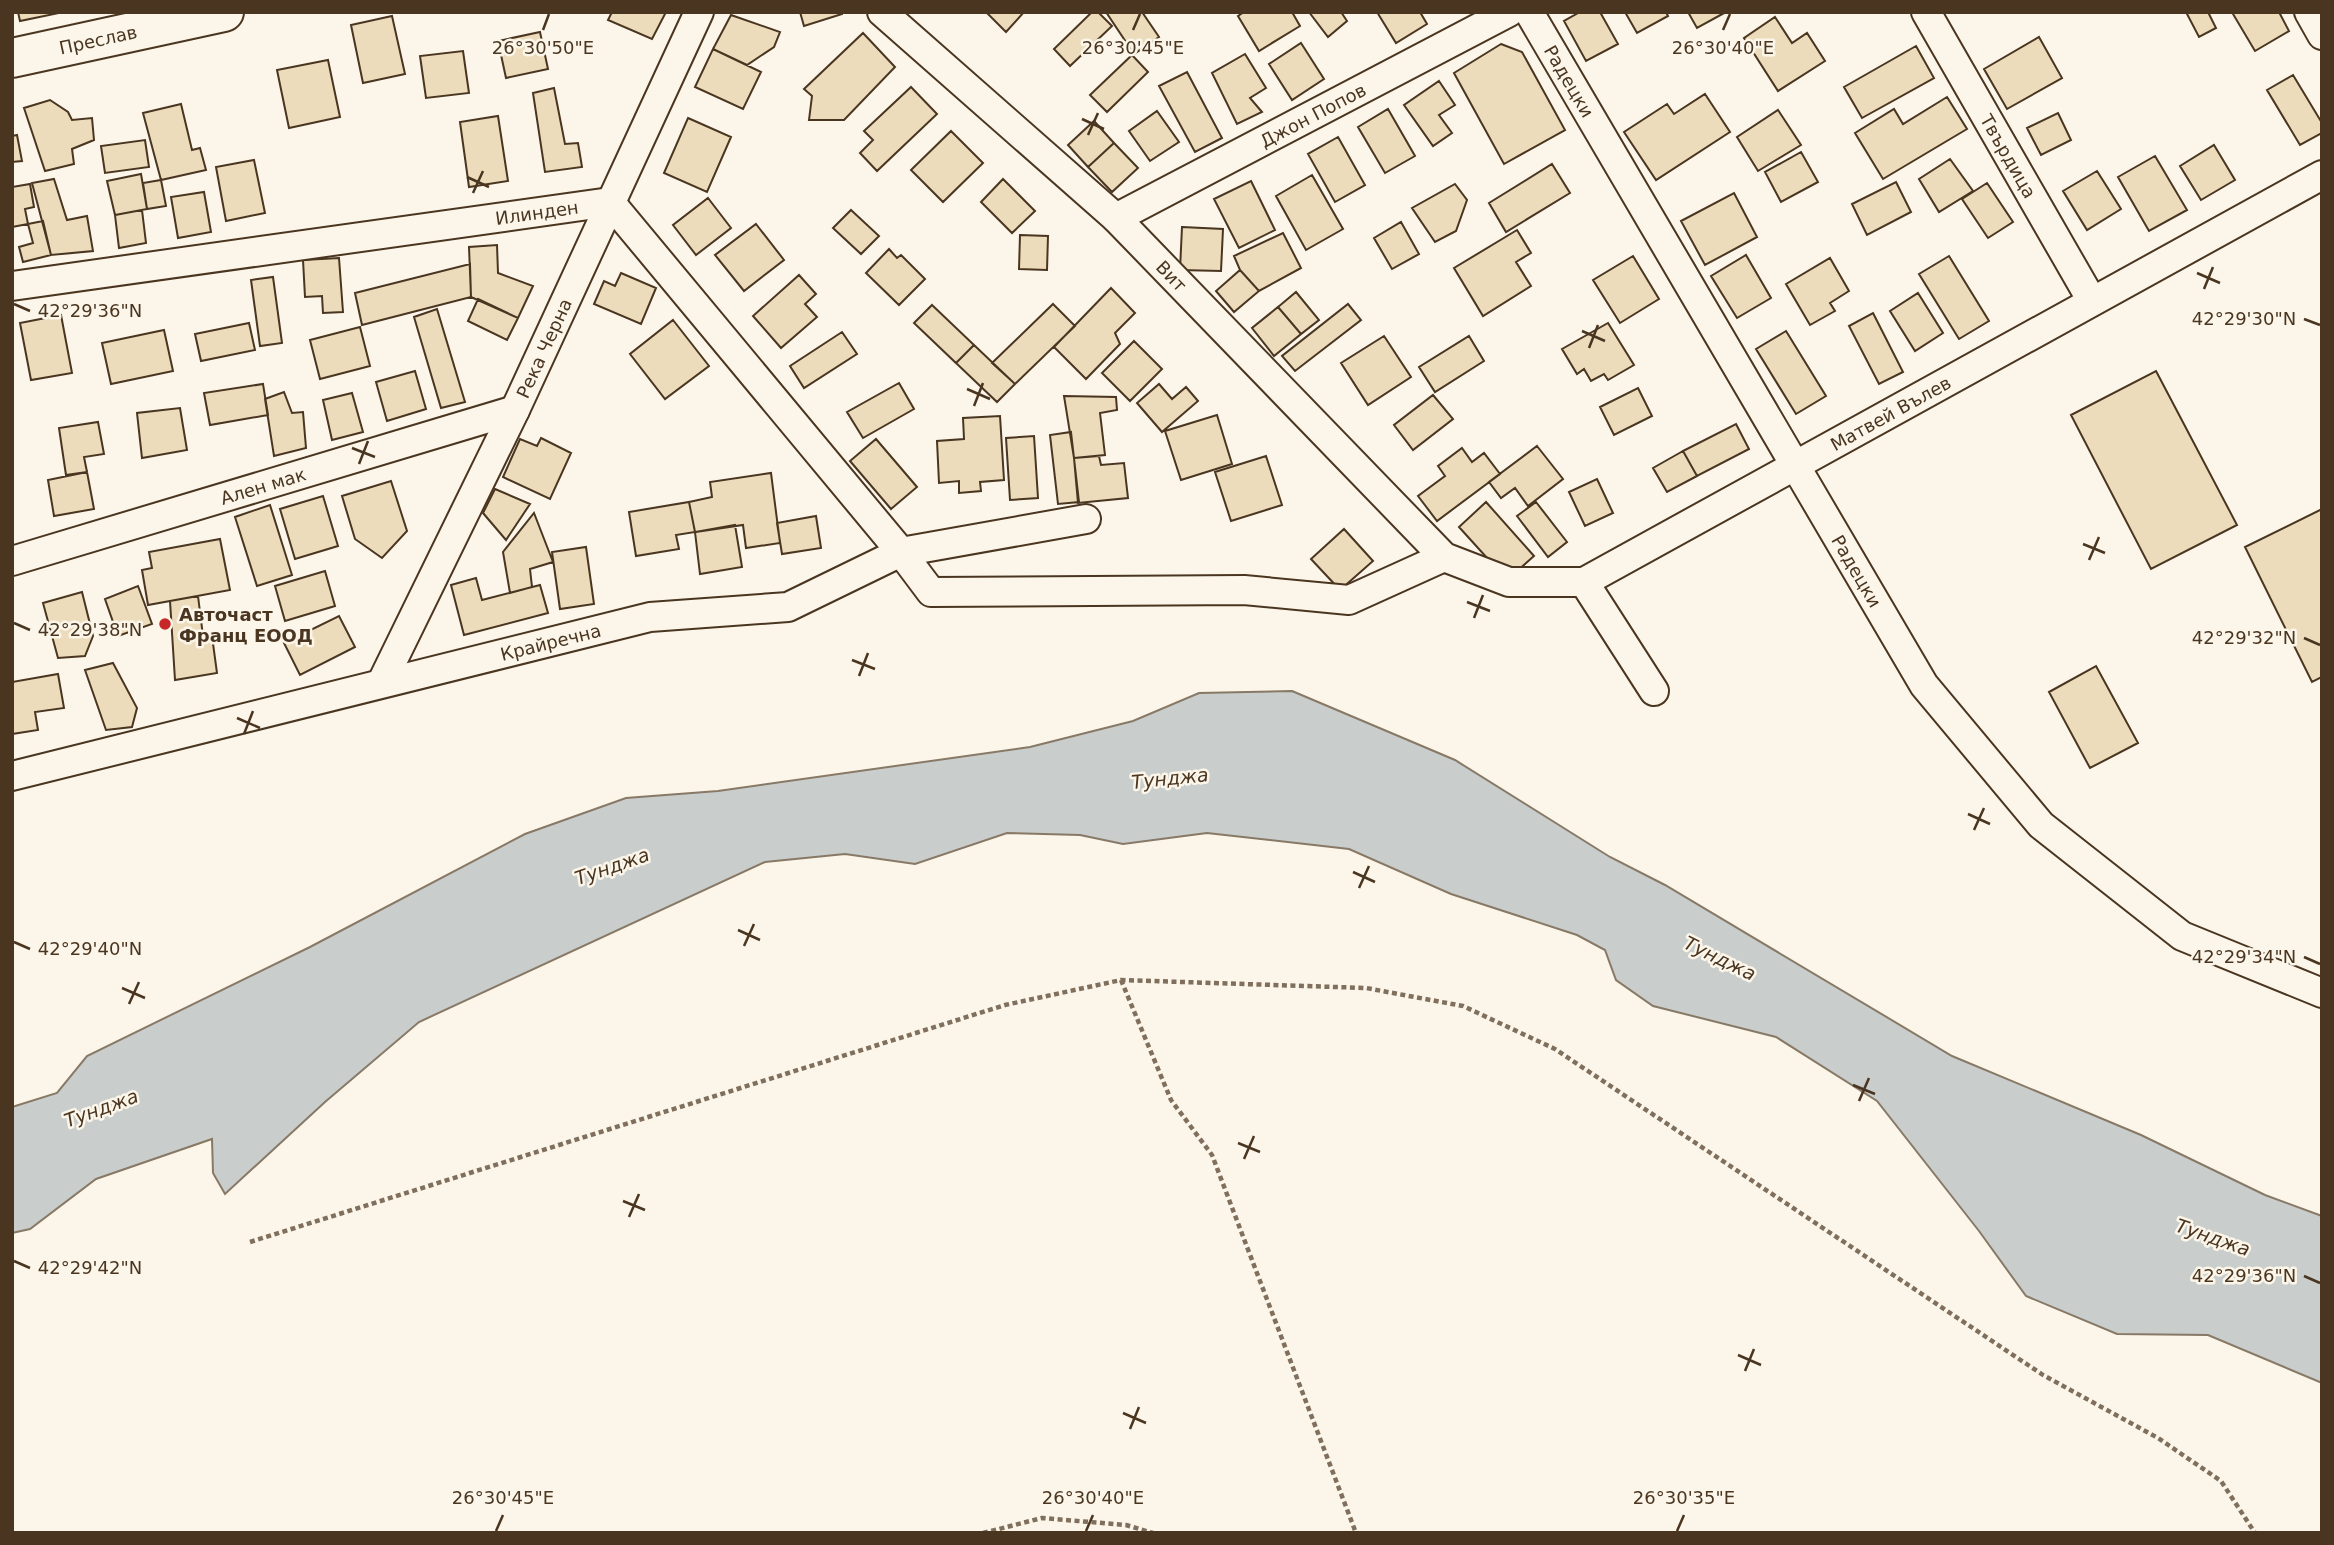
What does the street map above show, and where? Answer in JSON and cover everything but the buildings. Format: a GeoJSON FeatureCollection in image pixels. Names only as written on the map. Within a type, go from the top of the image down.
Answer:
{"type":"FeatureCollection","features":[{"type":"Feature","properties":{"kind":"main road","name":"Преслав"},"geometry":{"type":"LineString","coordinates":[[12,58],[224,12]]}},
{"type":"Feature","properties":{"kind":"street","name":"Река Черна"},"geometry":{"type":"LineString","coordinates":[[382,682],[515,410],[699,12]]}},
{"type":"Feature","properties":{"kind":"street","name":"Вит"},"geometry":{"type":"LineString","coordinates":[[882,12],[1116,218],[1444,556]]}},
{"type":"Feature","properties":{"kind":"street","name":"Джон Попов"},"geometry":{"type":"LineString","coordinates":[[1116,218],[1509,12]]}},
{"type":"Feature","properties":{"kind":"street","name":"Радецки"},"geometry":{"type":"LineString","coordinates":[[1529,12],[1924,685],[2041,825],[2182,936],[2322,993]]}},
{"type":"Feature","properties":{"kind":"street","name":"Твърдица"},"geometry":{"type":"LineString","coordinates":[[1926,12],[2092,301]]}},
{"type":"Feature","properties":{"kind":"street"},"geometry":{"type":"LineString","coordinates":[[2309,12],[2322,35]]}},
{"type":"Feature","properties":{"kind":"street","name":"Матвей Вълев"},"geometry":{"type":"LineString","coordinates":[[1444,556],[1509,582],[1584,582],[2322,175]]}},
{"type":"Feature","properties":{"kind":"street","name":"Илинден"},"geometry":{"type":"LineString","coordinates":[[12,286],[610,202]]}},
{"type":"Feature","properties":{"kind":"street"},"geometry":{"type":"LineString","coordinates":[[610,202],[901,552],[931,592],[1244,590],[1349,600],[1444,556]]}},
{"type":"Feature","properties":{"kind":"street","name":"Ален мак"},"geometry":{"type":"LineString","coordinates":[[12,561],[515,410]]}},
{"type":"Feature","properties":{"kind":"street","name":"Крайречна"},"geometry":{"type":"LineString","coordinates":[[12,776],[650,617],[788,607],[901,552],[1086,519]]}},
{"type":"Feature","properties":{"kind":"street"},"geometry":{"type":"LineString","coordinates":[[1584,582],[1654,691]]}},
{"type":"Feature","properties":{"kind":"path"},"geometry":{"type":"LineString","coordinates":[[250,1242],[1005,1005],[1121,980],[1366,988],[1463,1006],[1555,1049],[2043,1375],[2158,1437],[2200,1466],[2221,1481],[2255,1533]]}},
{"type":"Feature","properties":{"kind":"path"},"geometry":{"type":"LineString","coordinates":[[1121,980],[1171,1100],[1212,1155],[1356,1533]]}},
{"type":"Feature","properties":{"kind":"path"},"geometry":{"type":"LineString","coordinates":[[983,1533],[1042,1518],[1126,1525],[1153,1533]]}},
{"type":"Feature","properties":{"kind":"water","name":"Тунджа"},"geometry":{"type":"Polygon","coordinates":[[[1292,691],[1455,760],[1610,857],[1665,885],[1952,1056],[2141,1135],[2265,1195],[2322,1216],[2322,1383],[2208,1335],[2117,1334],[2026,1296],[1979,1231],[1877,1101],[1776,1037],[1653,1006],[1616,980],[1605,950],[1577,935],[1451,894],[1349,849],[1207,833],[1123,844],[1080,835],[1007,833],[915,864],[845,854],[765,862],[419,1022],[325,1102],[225,1194],[213,1173],[212,1139],[96,1179],[30,1229],[12,1233],[12,1107],[57,1093],[87,1056],[310,947],[525,834],[626,798],[718,791],[1030,747],[1133,721],[1199,693],[1292,691]]]}},
{"type":"Feature","properties":{"kind":"place","name":"Авточаст Франц ЕООД"},"geometry":{"type":"Point","coordinates":[165,624]}}]}
